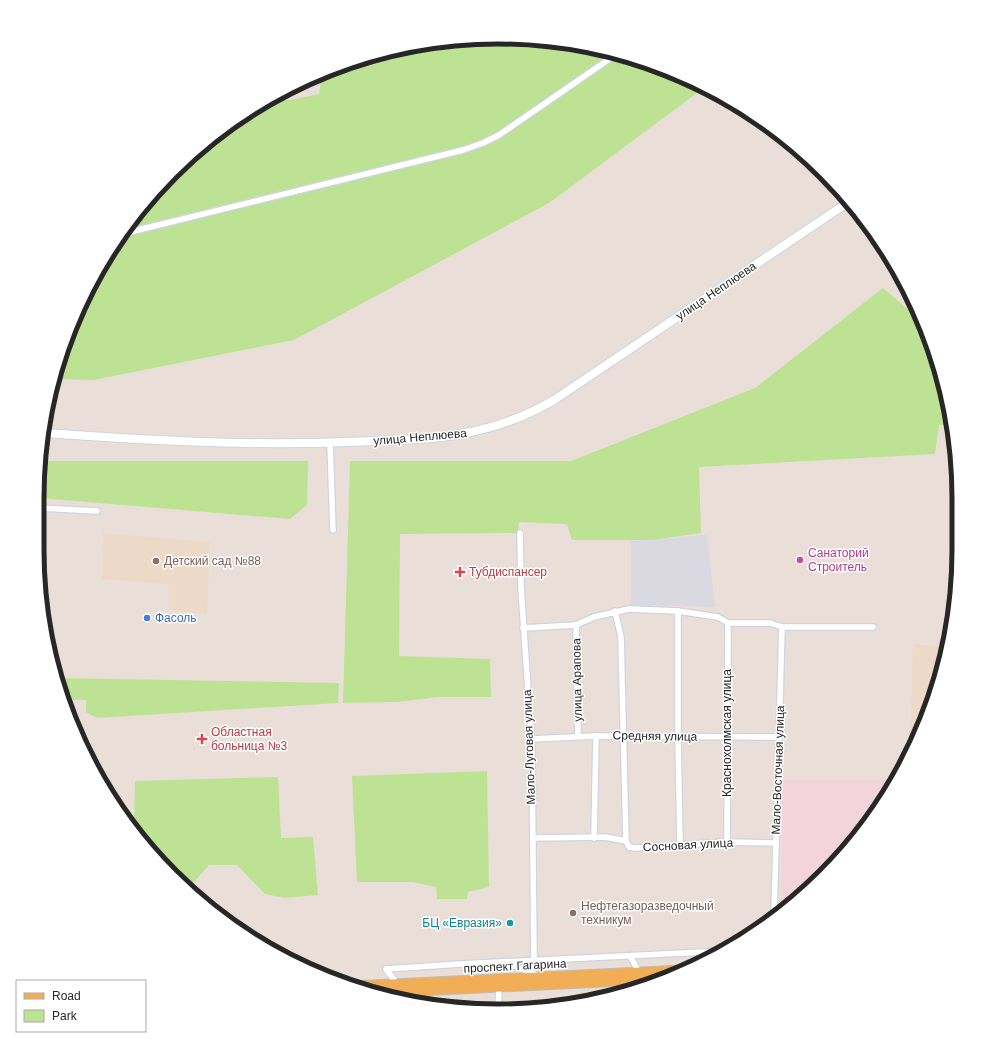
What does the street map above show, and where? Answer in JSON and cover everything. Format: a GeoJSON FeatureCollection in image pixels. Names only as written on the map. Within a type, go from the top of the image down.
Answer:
{"type":"FeatureCollection","features":[{"type":"Feature","properties":{"kind":"main road","name":"улица Неплюева"},"geometry":{"type":"LineString","coordinates":[[49,433],[224,444],[330,443],[449,437],[487,430],[526,416],[587,378],[844,205]]}},
{"type":"Feature","properties":{"kind":"main road","name":"проспект Гагарина"},"geometry":{"type":"LineString","coordinates":[[368,985],[668,971]]}},
{"type":"Feature","properties":{"kind":"main road","name":"проспект Гагарина"},"geometry":{"type":"LineString","coordinates":[[392,991],[644,980]]}},
{"type":"Feature","properties":{"kind":"street"},"geometry":{"type":"LineString","coordinates":[[131,232],[448,154],[483,143],[499,135],[611,58]]}},
{"type":"Feature","properties":{"kind":"street"},"geometry":{"type":"LineString","coordinates":[[330,443],[333,530]]}},
{"type":"Feature","properties":{"kind":"street"},"geometry":{"type":"LineString","coordinates":[[44,508],[97,511]]}},
{"type":"Feature","properties":{"kind":"street","name":"Мало-Луговая улица"},"geometry":{"type":"LineString","coordinates":[[520,533],[523,628],[531,739],[534,961]]}},
{"type":"Feature","properties":{"kind":"street"},"geometry":{"type":"LineString","coordinates":[[523,628],[576,625],[593,617],[629,609],[678,611],[718,616],[728,623],[770,623],[782,627],[873,627]]}},
{"type":"Feature","properties":{"kind":"street"},"geometry":{"type":"LineString","coordinates":[[616,611],[620,637],[626,841]]}},
{"type":"Feature","properties":{"kind":"street"},"geometry":{"type":"LineString","coordinates":[[678,611],[680,845]]}},
{"type":"Feature","properties":{"kind":"street","name":"Краснохолмская улица"},"geometry":{"type":"LineString","coordinates":[[727,842],[728,623]]}},
{"type":"Feature","properties":{"kind":"street","name":"улица Арапова"},"geometry":{"type":"LineString","coordinates":[[576,625],[578,736]]}},
{"type":"Feature","properties":{"kind":"street","name":"Мало-Восточная улица"},"geometry":{"type":"LineString","coordinates":[[774,910],[782,627]]}},
{"type":"Feature","properties":{"kind":"street","name":"Средняя улица"},"geometry":{"type":"LineString","coordinates":[[531,739],[578,736],[779,737]]}},
{"type":"Feature","properties":{"kind":"street","name":"улица Арапова"},"geometry":{"type":"LineString","coordinates":[[594,838],[596,736]]}},
{"type":"Feature","properties":{"kind":"street","name":"Сосновая улица"},"geometry":{"type":"LineString","coordinates":[[532,838],[605,837],[626,841],[629,847],[634,848],[727,842],[776,843]]}},
{"type":"Feature","properties":{"kind":"street"},"geometry":{"type":"LineString","coordinates":[[397,984],[386,969],[709,952]]}},
{"type":"Feature","properties":{"kind":"street"},"geometry":{"type":"LineString","coordinates":[[630,956],[639,972]]}},
{"type":"Feature","properties":{"kind":"street"},"geometry":{"type":"LineString","coordinates":[[504,962],[540,977]]}},
{"type":"Feature","properties":{"kind":"street"},"geometry":{"type":"LineString","coordinates":[[498,1004],[499,987]]}},
{"type":"Feature","properties":{"kind":"shaded area","name":"Детский сад №88"},"geometry":{"type":"Polygon","coordinates":[[[103,533],[210,542],[207,614],[169,610],[169,584],[102,579],[103,533]]]}},
{"type":"Feature","properties":{"kind":"shaded area"},"geometry":{"type":"Polygon","coordinates":[[[707,535],[715,607],[631,605],[631,541],[707,535]]]}},
{"type":"Feature","properties":{"kind":"shaded area"},"geometry":{"type":"Polygon","coordinates":[[[913,644],[938,646],[937,668],[928,696],[910,739],[913,644]]]}},
{"type":"Feature","properties":{"kind":"shaded area"},"geometry":{"type":"Polygon","coordinates":[[[782,780],[889,780],[858,826],[839,849],[819,871],[781,904],[782,780]]]}},
{"type":"Feature","properties":{"kind":"green space"},"geometry":{"type":"Polygon","coordinates":[[[498,44],[557,48],[616,59],[644,68],[699,91],[549,203],[294,340],[94,380],[59,379],[79,324],[105,271],[138,222],[177,177],[222,138],[271,105],[281,100],[290,100],[319,94],[321,80],[380,59],[439,48],[498,44]]]}},
{"type":"Feature","properties":{"kind":"green space"},"geometry":{"type":"Polygon","coordinates":[[[883,288],[912,314],[928,352],[937,380],[946,425],[939,425],[935,454],[699,467],[701,533],[651,540],[572,540],[567,524],[519,522],[518,533],[400,534],[399,656],[490,659],[491,697],[438,697],[397,702],[343,703],[350,461],[571,461],[755,388],[883,288]]]}},
{"type":"Feature","properties":{"kind":"green space"},"geometry":{"type":"Polygon","coordinates":[[[46,461],[308,461],[307,505],[290,519],[44,498],[46,461]]]}},
{"type":"Feature","properties":{"kind":"green space"},"geometry":{"type":"Polygon","coordinates":[[[62,678],[339,683],[338,703],[97,718],[86,712],[86,700],[70,700],[62,678]]]}},
{"type":"Feature","properties":{"kind":"green space"},"geometry":{"type":"Polygon","coordinates":[[[487,771],[489,887],[468,892],[467,899],[437,899],[436,887],[412,882],[357,882],[352,776],[487,771]]]}},
{"type":"Feature","properties":{"kind":"green space"},"geometry":{"type":"Polygon","coordinates":[[[278,777],[281,838],[313,837],[318,895],[284,898],[265,894],[237,865],[209,865],[192,885],[157,849],[134,821],[135,781],[278,777]]]}},
{"type":"Feature","properties":{"kind":"place","name":"Санаторий Строитель"},"geometry":{"type":"Point","coordinates":[800,560]}},
{"type":"Feature","properties":{"kind":"place","name":"Детский сад №88"},"geometry":{"type":"Point","coordinates":[156,561]}},
{"type":"Feature","properties":{"kind":"place","name":"Тубдиспансер"},"geometry":{"type":"Point","coordinates":[460,572]}},
{"type":"Feature","properties":{"kind":"place","name":"Фасоль"},"geometry":{"type":"Point","coordinates":[147,618]}},
{"type":"Feature","properties":{"kind":"place","name":"Областная больница №3"},"geometry":{"type":"Point","coordinates":[202,739]}},
{"type":"Feature","properties":{"kind":"place","name":"Нефтегазоразведочный техникум"},"geometry":{"type":"Point","coordinates":[573,913]}},
{"type":"Feature","properties":{"kind":"place","name":"БЦ «Евразия»"},"geometry":{"type":"Point","coordinates":[510,923]}}]}
